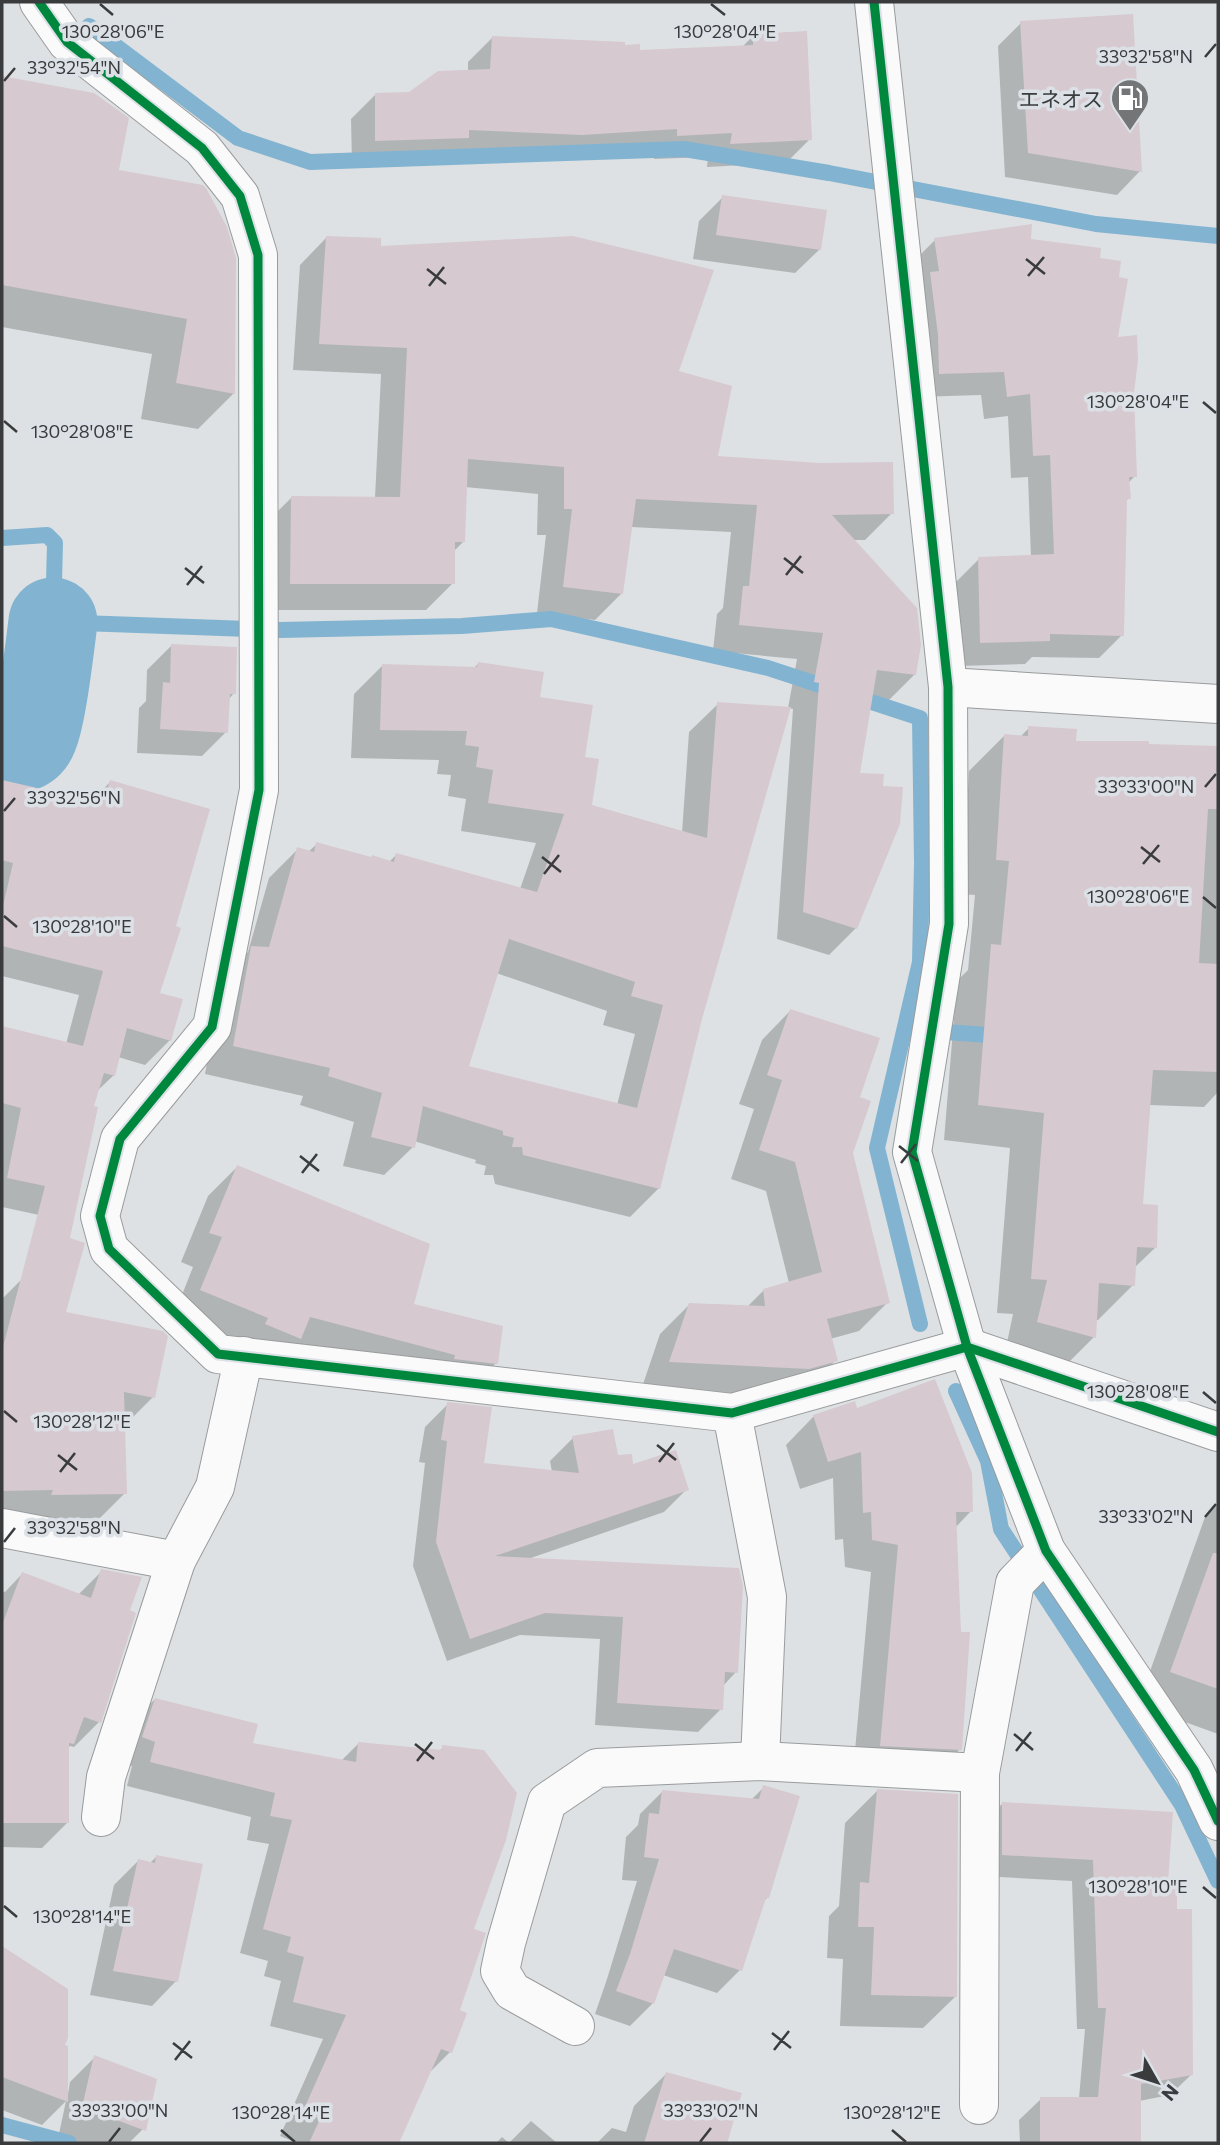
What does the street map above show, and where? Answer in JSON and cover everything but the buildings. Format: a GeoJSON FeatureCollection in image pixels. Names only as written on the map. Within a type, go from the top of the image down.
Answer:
{"type":"FeatureCollection","features":[{"type":"Feature","properties":{"kind":"street"},"geometry":{"type":"LineString","coordinates":[[39,2],[67,42],[202,148],[240,196],[258,255],[259,790],[212,1027],[120,1139],[100,1216],[109,1249],[218,1354],[732,1413],[967,1347],[1218,1432]]}},
{"type":"Feature","properties":{"kind":"street"},"geometry":{"type":"LineString","coordinates":[[874,2],[948,687],[949,924],[912,1152],[967,1347],[1046,1551],[1194,1770],[1218,1821]]}},
{"type":"Feature","properties":{"kind":"street"},"geometry":{"type":"LineString","coordinates":[[948,687],[1218,704]]}},
{"type":"Feature","properties":{"kind":"street"},"geometry":{"type":"LineString","coordinates":[[101,1817],[106,1777],[176,1561],[215,1488],[244,1356]]}},
{"type":"Feature","properties":{"kind":"street"},"geometry":{"type":"LineString","coordinates":[[732,1413],[767,1597],[760,1761]]}},
{"type":"Feature","properties":{"kind":"street"},"geometry":{"type":"LineString","coordinates":[[2,1528],[176,1561]]}},
{"type":"Feature","properties":{"kind":"street"},"geometry":{"type":"LineString","coordinates":[[979,2105],[980,1773],[1015,1583],[1046,1551]]}},
{"type":"Feature","properties":{"kind":"street"},"geometry":{"type":"LineString","coordinates":[[575,2026],[512,1991],[500,1971],[547,1802],[597,1768],[760,1761],[980,1773]]}},
{"type":"Feature","properties":{"kind":"waterway"},"geometry":{"type":"LineString","coordinates":[[89,26],[238,138],[310,162],[684,149],[829,173],[1096,224],[1218,236]]}},
{"type":"Feature","properties":{"kind":"waterway"},"geometry":{"type":"LineString","coordinates":[[2,538],[47,535],[55,543],[53,622],[280,630],[462,626],[551,619],[768,668],[920,718],[920,962],[877,1148],[920,1324]]}},
{"type":"Feature","properties":{"kind":"waterway"},"geometry":{"type":"LineString","coordinates":[[2,751],[25,746],[35,732],[45,684],[53,622]]}},
{"type":"Feature","properties":{"kind":"waterway"},"geometry":{"type":"LineString","coordinates":[[931,1031],[1003,1036]]}},
{"type":"Feature","properties":{"kind":"waterway"},"geometry":{"type":"LineString","coordinates":[[956,1391],[988,1461],[1001,1529],[1182,1805],[1218,1881]]}},
{"type":"Feature","properties":{"kind":"waterway"},"geometry":{"type":"LineString","coordinates":[[2,2125],[69,2143]]}},
{"type":"Feature","properties":{"kind":"cycle path"},"geometry":{"type":"LineString","coordinates":[[39,2],[67,42],[202,148],[240,196],[258,255],[259,790],[212,1027],[120,1139],[100,1216],[109,1249],[218,1354],[732,1413],[967,1347],[1218,1432]]}},
{"type":"Feature","properties":{"kind":"cycle path"},"geometry":{"type":"LineString","coordinates":[[874,2],[948,687],[949,924],[912,1152],[967,1347],[1046,1551],[1194,1770],[1218,1821]]}},
{"type":"Feature","properties":{"kind":"place","name":"エネオス"},"geometry":{"type":"Point","coordinates":[1130,132]}}]}
